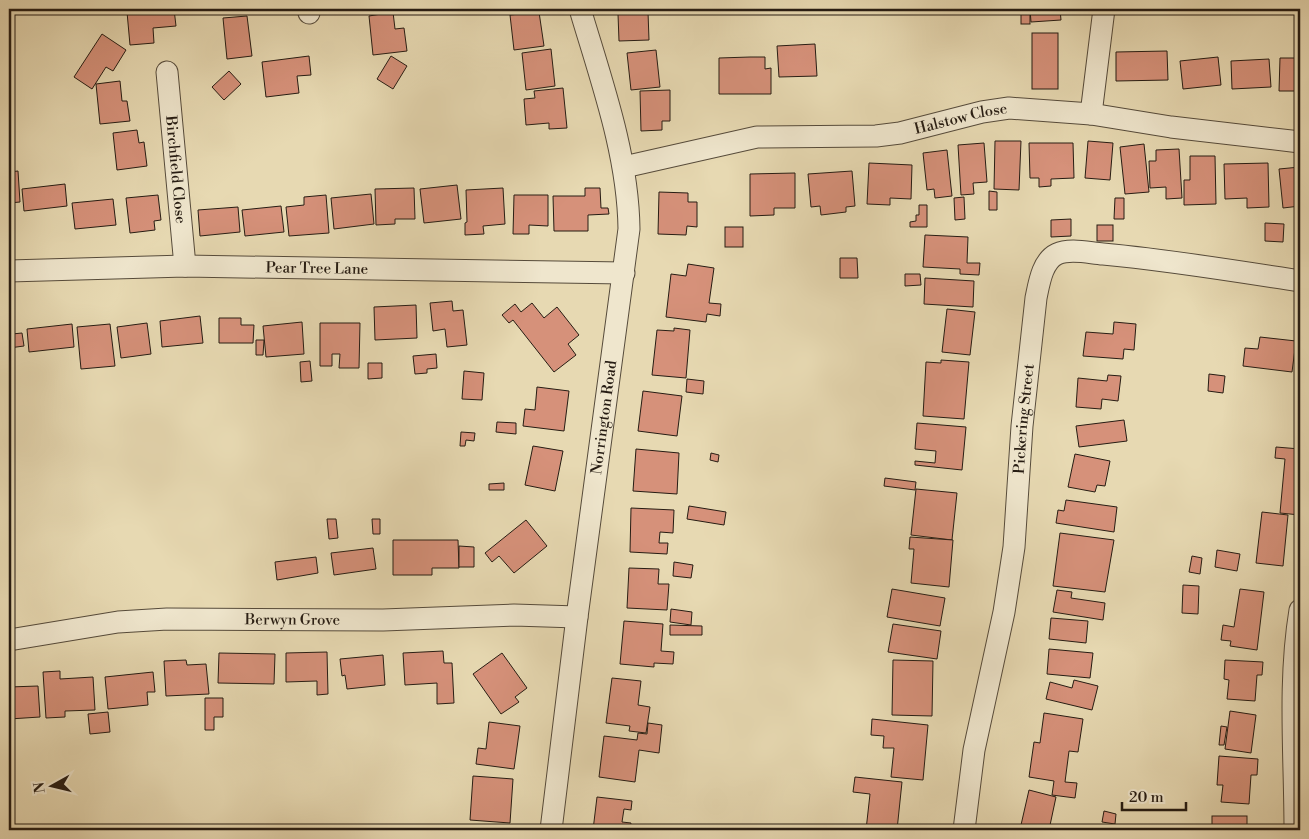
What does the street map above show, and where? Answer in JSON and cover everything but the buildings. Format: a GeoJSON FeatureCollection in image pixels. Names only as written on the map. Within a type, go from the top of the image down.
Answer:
{"type":"FeatureCollection","features":[{"type":"Feature","properties":{"kind":"street","name":"Norrington Road"},"geometry":{"type":"LineString","coordinates":[[551,830],[577,617],[624,274],[629,213],[624,167],[580,9]]}},
{"type":"Feature","properties":{"kind":"street"},"geometry":{"type":"LineString","coordinates":[[1092,114],[1104,9]]}},
{"type":"Feature","properties":{"kind":"street","name":"Birchfield Close"},"geometry":{"type":"LineString","coordinates":[[167,72],[185,266]]}},
{"type":"Feature","properties":{"kind":"street","name":"Halstow Close"},"geometry":{"type":"LineString","coordinates":[[624,167],[756,138],[884,135],[923,128],[982,112],[1009,108],[1092,114],[1171,127],[1300,142]]}},
{"type":"Feature","properties":{"kind":"street","name":"Pickering Street"},"geometry":{"type":"LineString","coordinates":[[964,830],[974,750],[1008,584],[1036,298],[1040,277],[1047,265],[1057,254],[1075,252],[1140,258],[1300,281]]}},
{"type":"Feature","properties":{"kind":"street","name":"Pear Tree Lane"},"geometry":{"type":"LineString","coordinates":[[9,271],[185,266],[624,274]]}},
{"type":"Feature","properties":{"kind":"street"},"geometry":{"type":"LineString","coordinates":[[1295,830],[1292,681],[1295,639],[1300,610]]}},
{"type":"Feature","properties":{"kind":"street","name":"Berwyn Grove"},"geometry":{"type":"LineString","coordinates":[[9,640],[118,622],[167,619],[383,620],[514,615],[577,617]]}}]}
